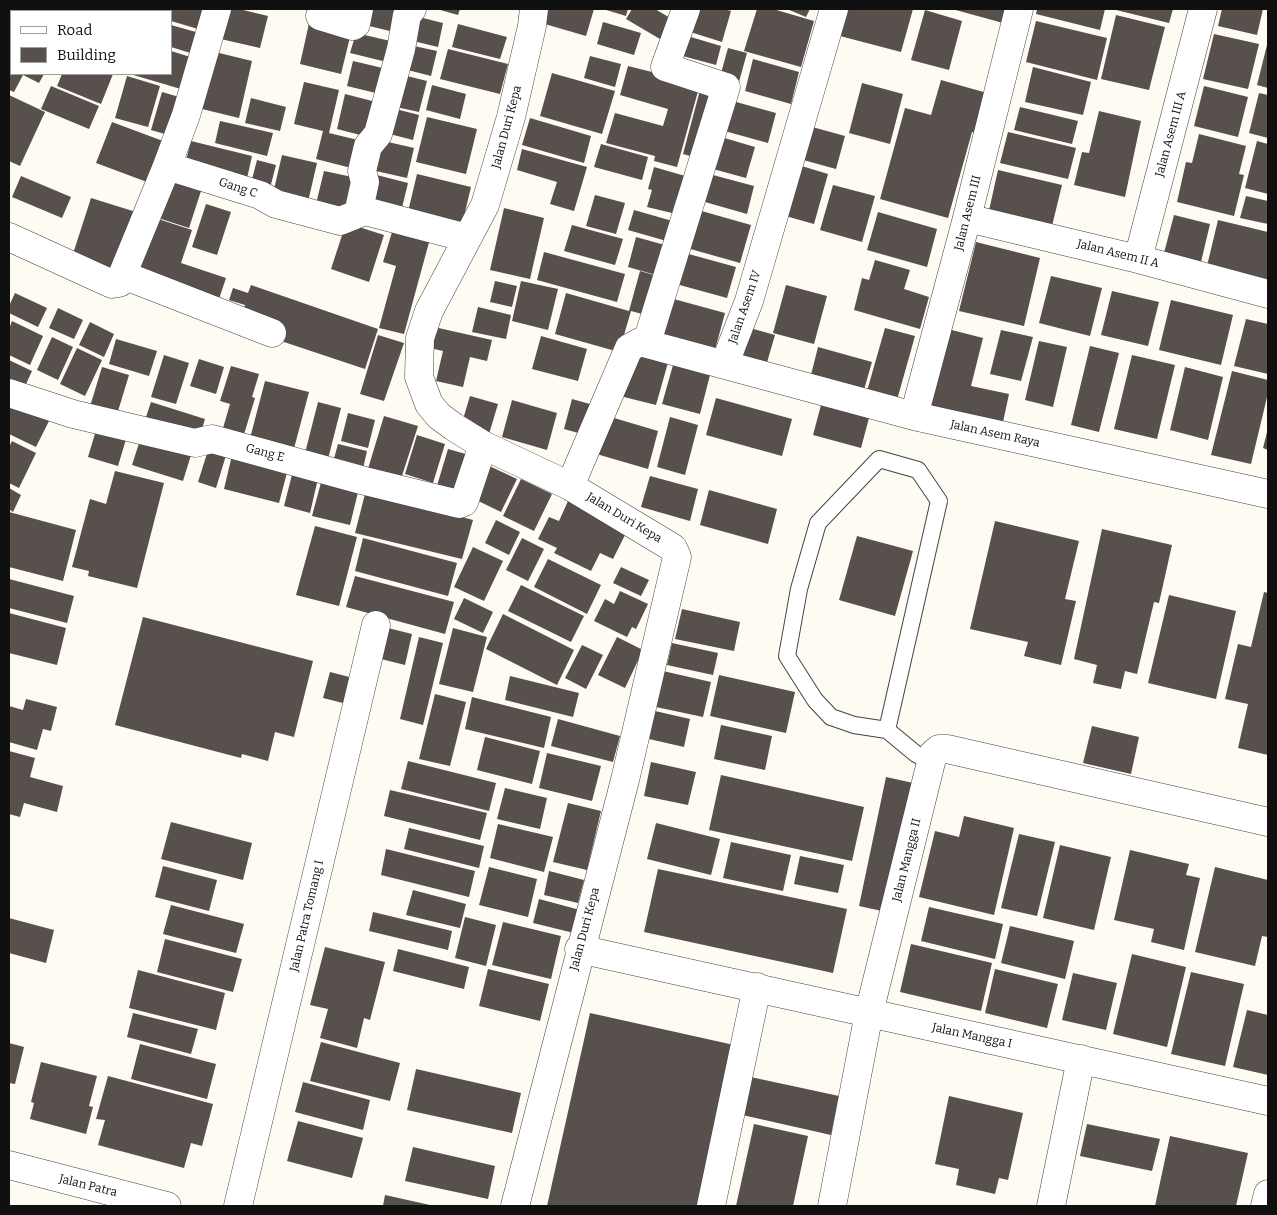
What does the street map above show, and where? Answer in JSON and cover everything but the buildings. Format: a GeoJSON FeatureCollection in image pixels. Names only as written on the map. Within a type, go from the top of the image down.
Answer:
{"type":"FeatureCollection","features":[{"type":"Feature","properties":{"kind":"street"},"geometry":{"type":"LineString","coordinates":[[9,238],[112,284],[119,283],[186,115],[217,9]]}},
{"type":"Feature","properties":{"kind":"street"},"geometry":{"type":"LineString","coordinates":[[320,16],[352,26],[356,24],[359,9]]}},
{"type":"Feature","properties":{"kind":"street"},"geometry":{"type":"LineString","coordinates":[[358,214],[365,182],[362,171],[368,146],[378,134],[401,49],[407,14],[411,9]]}},
{"type":"Feature","properties":{"kind":"street","name":"Jalan Duri Kepa"},"geometry":{"type":"LineString","coordinates":[[515,1206],[579,949],[624,780],[677,557],[673,548],[570,486],[483,445],[439,416],[429,404],[418,370],[420,338],[429,311],[485,205],[511,117],[532,26],[534,9]]}},
{"type":"Feature","properties":{"kind":"street"},"geometry":{"type":"LineString","coordinates":[[647,342],[726,87],[665,67],[686,9]]}},
{"type":"Feature","properties":{"kind":"street","name":"Jalan Asem IV"},"geometry":{"type":"LineString","coordinates":[[725,363],[749,301],[834,9]]}},
{"type":"Feature","properties":{"kind":"street","name":"Jalan Asem III"},"geometry":{"type":"LineString","coordinates":[[914,416],[967,218],[1019,9]]}},
{"type":"Feature","properties":{"kind":"street","name":"Jalan Asem III A"},"geometry":{"type":"LineString","coordinates":[[1138,259],[1203,9]]}},
{"type":"Feature","properties":{"kind":"street","name":"Gang C"},"geometry":{"type":"LineString","coordinates":[[167,166],[260,195],[276,204],[340,221],[365,211],[467,238]]}},
{"type":"Feature","properties":{"kind":"street","name":"Jalan Asem II A"},"geometry":{"type":"LineString","coordinates":[[967,218],[1138,259],[1268,294]]}},
{"type":"Feature","properties":{"kind":"street"},"geometry":{"type":"LineString","coordinates":[[123,275],[272,332]]}},
{"type":"Feature","properties":{"kind":"street"},"geometry":{"type":"LineString","coordinates":[[570,486],[630,348],[634,343],[647,342],[725,363]]}},
{"type":"Feature","properties":{"kind":"street","name":"Jalan Asem Raya"},"geometry":{"type":"LineString","coordinates":[[725,363],[914,416],[1268,494]]}},
{"type":"Feature","properties":{"kind":"street","name":"Gang E"},"geometry":{"type":"LineString","coordinates":[[9,393],[74,414],[194,443],[212,439],[365,481],[459,504],[464,502],[483,445]]}},
{"type":"Feature","properties":{"kind":"street","name":"Jalan Patra Tomang I"},"geometry":{"type":"LineString","coordinates":[[238,1206],[376,625]]}},
{"type":"Feature","properties":{"kind":"street"},"geometry":{"type":"LineString","coordinates":[[930,762],[932,754],[939,749],[947,749],[1268,822]]}},
{"type":"Feature","properties":{"kind":"street","name":"Jalan Mangga II"},"geometry":{"type":"LineString","coordinates":[[869,1013],[930,762]]}},
{"type":"Feature","properties":{"kind":"street"},"geometry":{"type":"LineString","coordinates":[[579,949],[869,1013],[832,1206]]}},
{"type":"Feature","properties":{"kind":"street"},"geometry":{"type":"LineString","coordinates":[[711,1206],[757,988]]}},
{"type":"Feature","properties":{"kind":"street","name":"Jalan Mangga I"},"geometry":{"type":"LineString","coordinates":[[869,1013],[1268,1101]]}},
{"type":"Feature","properties":{"kind":"street"},"geometry":{"type":"LineString","coordinates":[[1051,1206],[1081,1060]]}},
{"type":"Feature","properties":{"kind":"street","name":"Jalan Patra"},"geometry":{"type":"LineString","coordinates":[[9,1165],[167,1206]]}},
{"type":"Feature","properties":{"kind":"street"},"geometry":{"type":"LineString","coordinates":[[1265,1206],[1268,1194]]}},
{"type":"Feature","properties":{"kind":"lane"},"geometry":{"type":"LineString","coordinates":[[887,730],[939,501],[918,470],[879,459],[818,523],[799,590],[787,656],[815,700],[831,717],[854,725],[887,730],[916,754],[930,762]]}}]}
